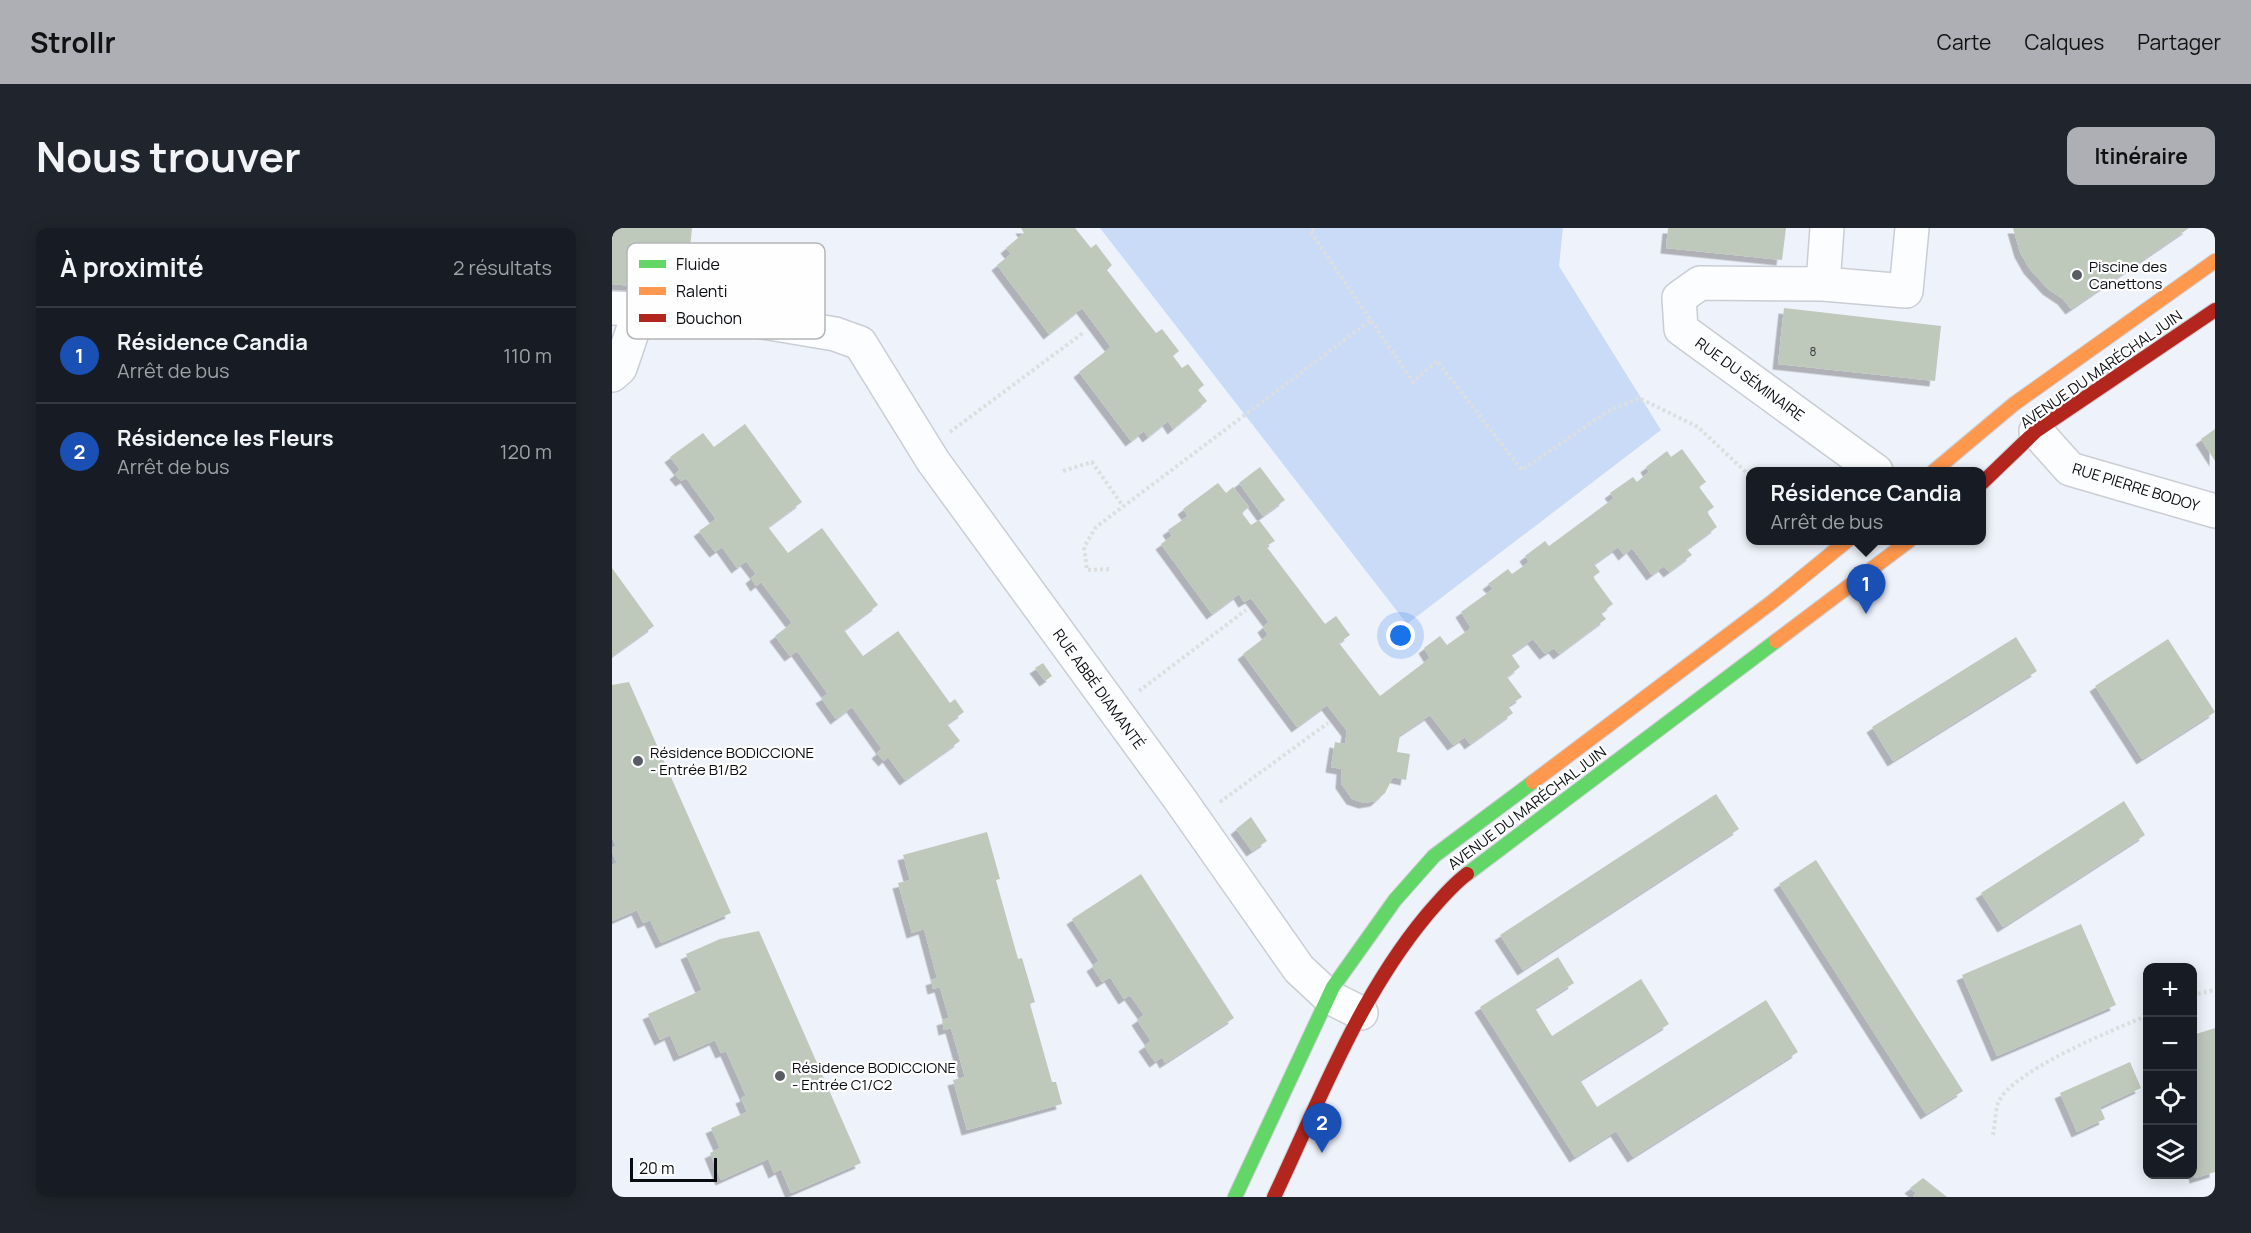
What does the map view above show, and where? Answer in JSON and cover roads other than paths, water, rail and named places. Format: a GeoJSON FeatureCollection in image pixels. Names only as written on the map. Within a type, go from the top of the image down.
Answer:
{"type":"FeatureCollection","features":[{"type":"Feature","properties":{"kind":"main road","name":"AVENUE DU MARÉCHAL JUIN"},"geometry":{"type":"LineString","coordinates":[[1939,467],[2013,404],[2215,261]]}},
{"type":"Feature","properties":{"kind":"main road","name":"AVENUE DU MARÉCHAL JUIN"},"geometry":{"type":"LineString","coordinates":[[1986,479],[2036,431],[2215,310]]}},
{"type":"Feature","properties":{"kind":"main road","name":"AVENUE DU MARÉCHAL JUIN"},"geometry":{"type":"LineString","coordinates":[[1241,1194],[1329,997],[1395,900],[1434,856],[1772,602],[1842,545]]}},
{"type":"Feature","properties":{"kind":"main road","name":"AVENUE DU MARÉCHAL JUIN"},"geometry":{"type":"LineString","coordinates":[[1274,1197],[1361,1012],[1406,940],[1453,884],[1903,545]]}},
{"type":"Feature","properties":{"kind":"street"},"geometry":{"type":"LineString","coordinates":[[1823,284],[1827,228]]}},
{"type":"Feature","properties":{"kind":"street","name":"RUE DU SÉMINAIRE"},"geometry":{"type":"LineString","coordinates":[[1871,467],[1681,329],[1679,298],[1700,283],[1823,284],[1906,291],[1912,228]]}},
{"type":"Feature","properties":{"kind":"street"},"geometry":{"type":"LineString","coordinates":[[612,375],[620,368],[626,308]]}},
{"type":"Feature","properties":{"kind":"street","name":"RUE ABBÉ DIAMANTÉ"},"geometry":{"type":"LineString","coordinates":[[825,332],[860,343],[926,450],[1195,821],[1299,969],[1329,997],[1361,1012]]}},
{"type":"Feature","properties":{"kind":"street","name":"RUE PIERRE BODOY"},"geometry":{"type":"LineString","coordinates":[[2036,431],[2070,469],[2215,511]]}},
{"type":"Feature","properties":{"kind":"place","name":"Piscine des Canettons"},"geometry":{"type":"Point","coordinates":[2077,275]}},
{"type":"Feature","properties":{"kind":"place","name":"Résidence Candia"},"geometry":{"type":"Point","coordinates":[1866,614]}},
{"type":"Feature","properties":{"kind":"place","name":"Résidence BODICCIONE - Entrée B1/B2"},"geometry":{"type":"Point","coordinates":[638,761]}},
{"type":"Feature","properties":{"kind":"place","name":"Résidence BODICCIONE - Entrée C1/C2"},"geometry":{"type":"Point","coordinates":[780,1076]}},
{"type":"Feature","properties":{"kind":"place","name":"Résidence les Fleurs"},"geometry":{"type":"Point","coordinates":[1322,1153]}}]}
